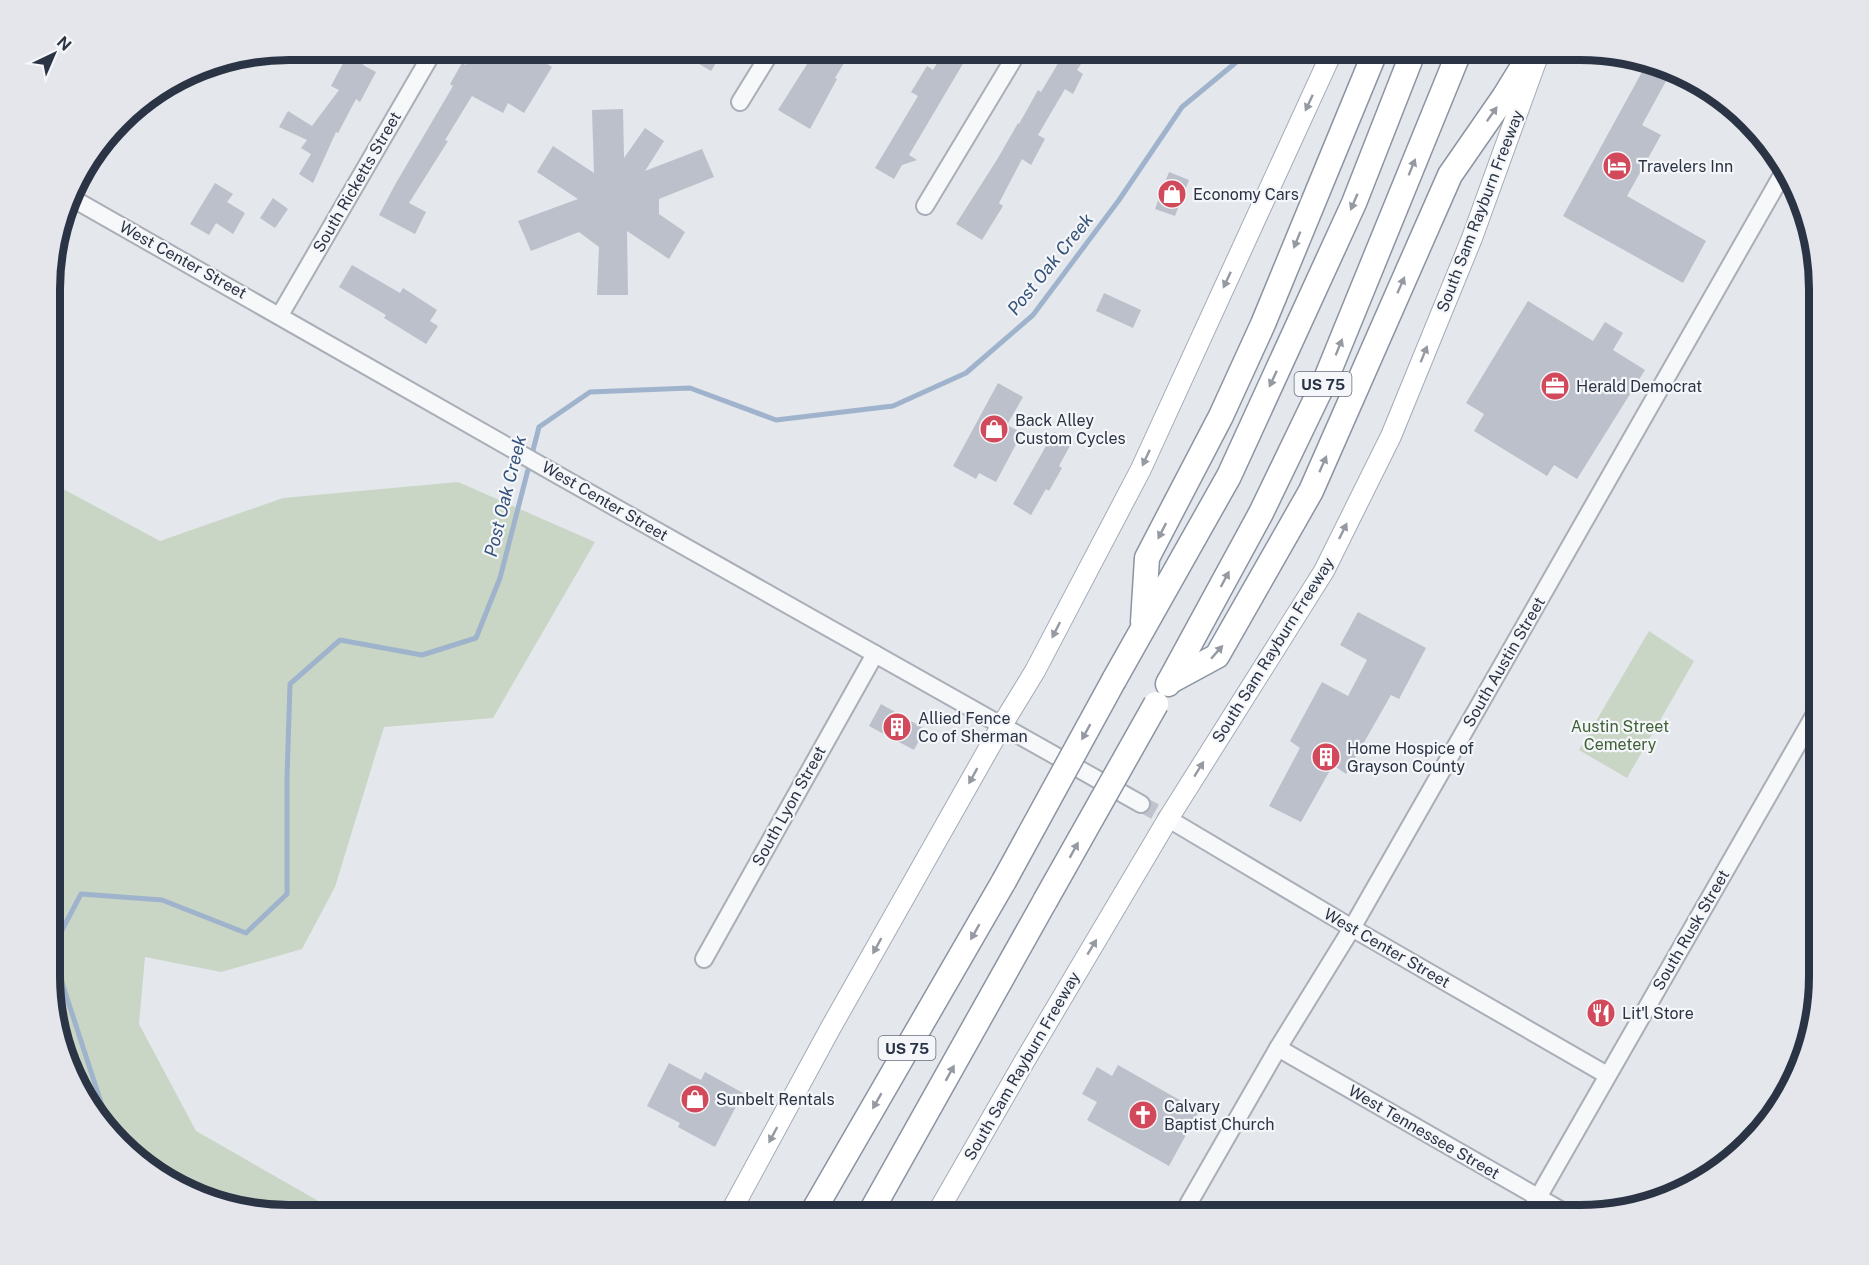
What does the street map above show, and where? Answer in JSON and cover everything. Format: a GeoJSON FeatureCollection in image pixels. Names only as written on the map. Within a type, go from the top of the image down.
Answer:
{"type":"FeatureCollection","features":[{"type":"Feature","properties":{"kind":"highway"},"geometry":{"type":"LineString","coordinates":[[1142,628],[1147,558],[1221,416],[1263,324],[1372,60]]}},
{"type":"Feature","properties":{"kind":"highway","name":"US 75"},"geometry":{"type":"LineString","coordinates":[[817,1205],[1004,881],[1142,628],[1229,476],[1354,203],[1410,60]]}},
{"type":"Feature","properties":{"kind":"highway","name":"US 75"},"geometry":{"type":"LineString","coordinates":[[875,1205],[1169,682],[1261,513],[1327,376],[1456,60]]}},
{"type":"Feature","properties":{"kind":"highway"},"geometry":{"type":"LineString","coordinates":[[1169,682],[1218,656],[1311,491],[1450,175],[1527,60]]}},
{"type":"Feature","properties":{"kind":"main road"},"geometry":{"type":"LineString","coordinates":[[734,1205],[830,1029],[1002,725],[1035,671],[1141,469],[1328,60]]}},
{"type":"Feature","properties":{"kind":"main road","name":"South Sam Rayburn Freeway"},"geometry":{"type":"LineString","coordinates":[[942,1205],[1167,819],[1324,571],[1391,436],[1472,238],[1536,60]]}},
{"type":"Feature","properties":{"kind":"street","name":"South Ricketts Street"},"geometry":{"type":"LineString","coordinates":[[280,315],[428,60]]}},
{"type":"Feature","properties":{"kind":"street"},"geometry":{"type":"LineString","coordinates":[[740,102],[766,60]]}},
{"type":"Feature","properties":{"kind":"street"},"geometry":{"type":"LineString","coordinates":[[925,206],[1013,60]]}},
{"type":"Feature","properties":{"kind":"street","name":"South Austin Street"},"geometry":{"type":"LineString","coordinates":[[1188,1205],[1278,1048],[1352,928],[1780,179]]}},
{"type":"Feature","properties":{"kind":"street","name":"West Center Street"},"geometry":{"type":"LineString","coordinates":[[77,200],[556,474],[1141,804]]}},
{"type":"Feature","properties":{"kind":"street","name":"South Lyon Street"},"geometry":{"type":"LineString","coordinates":[[704,959],[874,654]]}},
{"type":"Feature","properties":{"kind":"street","name":"South Rusk Street"},"geometry":{"type":"LineString","coordinates":[[1534,1205],[1809,724]]}},
{"type":"Feature","properties":{"kind":"street","name":"West Center Street"},"geometry":{"type":"LineString","coordinates":[[1167,819],[1607,1075]]}},
{"type":"Feature","properties":{"kind":"street","name":"West Tennessee Street"},"geometry":{"type":"LineString","coordinates":[[1278,1048],[1551,1205]]}},
{"type":"Feature","properties":{"kind":"green space"},"geometry":{"type":"Polygon","coordinates":[[[458,482],[595,542],[493,718],[384,727],[335,887],[302,949],[221,972],[145,957],[139,1024],[196,1131],[326,1205],[274,1205],[244,1201],[201,1188],[150,1158],[117,1127],[91,1091],[72,1050],[64,1021],[60,991],[60,487],[160,541],[283,498],[458,482]]]}},
{"type":"Feature","properties":{"kind":"green space","name":"Austin Street Cemetery"},"geometry":{"type":"Polygon","coordinates":[[[1649,631],[1694,661],[1627,778],[1579,750],[1649,631]]]}},
{"type":"Feature","properties":{"kind":"building"},"geometry":{"type":"Polygon","coordinates":[[[345,60],[366,60],[363,65],[376,72],[360,102],[356,99],[338,133],[336,132],[313,183],[299,174],[311,154],[301,148],[307,140],[279,127],[288,111],[312,126],[339,90],[331,86],[345,60]]]}},
{"type":"Feature","properties":{"kind":"building"},"geometry":{"type":"Polygon","coordinates":[[[469,60],[541,60],[552,67],[524,113],[508,103],[503,113],[472,96],[445,140],[448,141],[409,203],[426,212],[415,234],[379,215],[453,86],[450,84],[462,63],[466,65],[469,60]]]}},
{"type":"Feature","properties":{"kind":"building"},"geometry":{"type":"Polygon","coordinates":[[[693,60],[718,60],[711,71],[693,60]]]}},
{"type":"Feature","properties":{"kind":"building"},"geometry":{"type":"Polygon","coordinates":[[[810,60],[846,60],[810,129],[778,110],[810,60]]]}},
{"type":"Feature","properties":{"kind":"building"},"geometry":{"type":"Polygon","coordinates":[[[939,60],[965,60],[909,155],[917,160],[902,165],[894,179],[875,168],[918,96],[911,92],[927,66],[933,70],[939,60]]]}},
{"type":"Feature","properties":{"kind":"building"},"geometry":{"type":"Polygon","coordinates":[[[1060,60],[1083,61],[1077,70],[1083,74],[1073,94],[1065,89],[1038,135],[1045,139],[1031,165],[1022,159],[999,203],[1003,206],[982,240],[956,224],[1038,90],[1041,92],[1060,60]]]}},
{"type":"Feature","properties":{"kind":"building","name":"Travelers Inn"},"geometry":{"type":"Polygon","coordinates":[[[1644,69],[1668,77],[1642,125],[1661,135],[1627,196],[1706,241],[1683,283],[1563,216],[1644,69]]]}},
{"type":"Feature","properties":{"kind":"building"},"geometry":{"type":"Polygon","coordinates":[[[623,109],[624,158],[645,128],[664,141],[645,171],[702,149],[714,177],[659,199],[659,214],[685,232],[669,259],[627,231],[628,295],[597,295],[599,247],[579,232],[531,251],[518,221],[578,199],[537,172],[553,146],[594,173],[592,110],[623,109]]]}},
{"type":"Feature","properties":{"kind":"building","name":"Economy Cars"},"geometry":{"type":"Polygon","coordinates":[[[1169,172],[1189,180],[1175,216],[1155,209],[1169,172]]]}},
{"type":"Feature","properties":{"kind":"building"},"geometry":{"type":"Polygon","coordinates":[[[215,183],[233,194],[227,202],[245,213],[233,234],[216,223],[209,235],[190,224],[215,183]]]}},
{"type":"Feature","properties":{"kind":"building"},"geometry":{"type":"Polygon","coordinates":[[[273,198],[288,209],[275,228],[260,218],[273,198]]]}},
{"type":"Feature","properties":{"kind":"building"},"geometry":{"type":"Polygon","coordinates":[[[352,265],[400,293],[403,288],[437,310],[430,321],[438,326],[426,344],[384,318],[386,315],[339,287],[352,265]]]}},
{"type":"Feature","properties":{"kind":"building"},"geometry":{"type":"Polygon","coordinates":[[[1104,293],[1141,310],[1133,328],[1096,311],[1104,293]]]}},
{"type":"Feature","properties":{"kind":"building","name":"Herald Democrat"},"geometry":{"type":"Polygon","coordinates":[[[1528,301],[1593,341],[1605,322],[1623,333],[1613,350],[1645,370],[1577,479],[1554,465],[1547,476],[1474,431],[1484,414],[1466,403],[1528,301]]]}},
{"type":"Feature","properties":{"kind":"building","name":"Back Alley Custom Cycles"},"geometry":{"type":"Polygon","coordinates":[[[998,383],[1023,397],[1007,425],[1022,433],[996,482],[979,473],[976,479],[953,466],[998,383]]]}},
{"type":"Feature","properties":{"kind":"building"},"geometry":{"type":"Polygon","coordinates":[[[1054,432],[1072,442],[1059,466],[1062,468],[1049,491],[1046,489],[1031,515],[1013,504],[1054,432]]]}},
{"type":"Feature","properties":{"kind":"building"},"geometry":{"type":"Polygon","coordinates":[[[1358,612],[1426,648],[1399,699],[1391,695],[1346,774],[1333,765],[1301,822],[1269,806],[1300,748],[1290,741],[1322,682],[1348,696],[1367,660],[1340,645],[1358,612]]]}},
{"type":"Feature","properties":{"kind":"building","name":"Allied Fence Co of Sherman"},"geometry":{"type":"Polygon","coordinates":[[[881,704],[925,729],[914,750],[869,726],[881,704]]]}},
{"type":"Feature","properties":{"kind":"building","name":"Sunbelt Rentals"},"geometry":{"type":"Polygon","coordinates":[[[669,1063],[701,1080],[705,1072],[743,1093],[715,1147],[678,1127],[680,1123],[647,1106],[669,1063]]]}},
{"type":"Feature","properties":{"kind":"building","name":"Calvary Baptist Church"},"geometry":{"type":"Polygon","coordinates":[[[1118,1065],[1199,1111],[1169,1166],[1087,1120],[1097,1102],[1082,1094],[1097,1067],[1112,1076],[1118,1065]]]}},
{"type":"Feature","properties":{"kind":"waterway","name":"Post Oak Creek"},"geometry":{"type":"LineString","coordinates":[[60,934],[81,894],[162,900],[246,933],[287,894],[290,684],[340,640],[422,655],[476,638],[500,578],[539,427],[590,392],[690,388],[776,420],[893,406],[966,373],[1033,315],[1119,200],[1182,107],[1239,60]]}},
{"type":"Feature","properties":{"kind":"waterway","name":"Post Oak Creek"},"geometry":{"type":"LineString","coordinates":[[60,977],[103,1109]]}},
{"type":"Feature","properties":{"kind":"tunnel"},"geometry":{"type":"LineString","coordinates":[[1141,804],[1167,818]]}},
{"type":"Feature","properties":{"kind":"place","name":"Travelers Inn"},"geometry":{"type":"Point","coordinates":[1617,166]}},
{"type":"Feature","properties":{"kind":"place","name":"Economy Cars"},"geometry":{"type":"Point","coordinates":[1172,194]}},
{"type":"Feature","properties":{"kind":"place","name":"Herald Democrat"},"geometry":{"type":"Point","coordinates":[1555,386]}},
{"type":"Feature","properties":{"kind":"place","name":"Back Alley Custom Cycles"},"geometry":{"type":"Point","coordinates":[994,429]}},
{"type":"Feature","properties":{"kind":"place","name":"Allied Fence Co of Sherman"},"geometry":{"type":"Point","coordinates":[897,727]}},
{"type":"Feature","properties":{"kind":"place","name":"Home Hospice of Grayson County"},"geometry":{"type":"Point","coordinates":[1326,757]}},
{"type":"Feature","properties":{"kind":"place","name":"Lit'l Store"},"geometry":{"type":"Point","coordinates":[1601,1013]}},
{"type":"Feature","properties":{"kind":"place","name":"Sunbelt Rentals"},"geometry":{"type":"Point","coordinates":[695,1099]}},
{"type":"Feature","properties":{"kind":"place","name":"Calvary Baptist Church"},"geometry":{"type":"Point","coordinates":[1143,1115]}}]}
